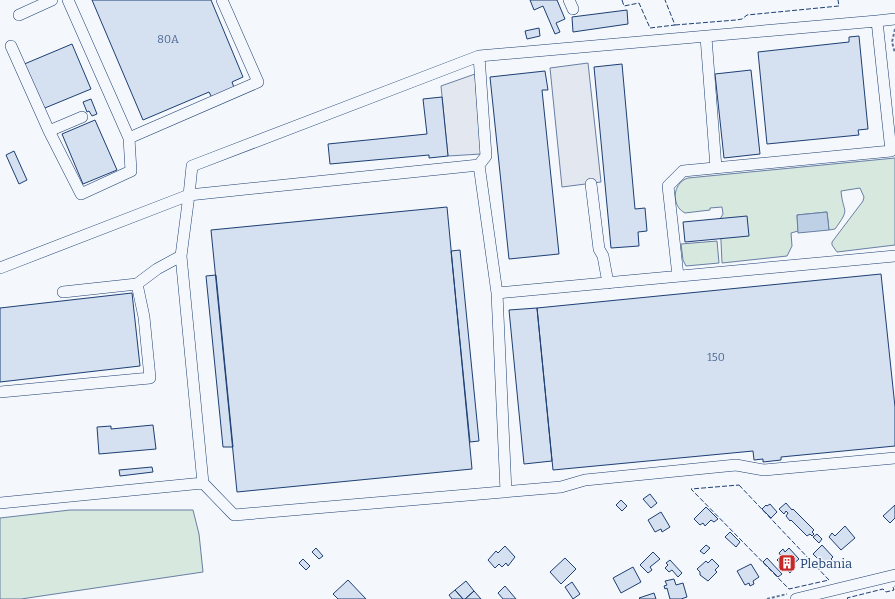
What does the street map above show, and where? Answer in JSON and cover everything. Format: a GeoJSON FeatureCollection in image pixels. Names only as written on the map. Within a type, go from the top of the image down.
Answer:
{"type":"FeatureCollection","features":[{"type":"Feature","properties":{"kind":"street"},"geometry":{"type":"LineString","coordinates":[[19,15],[52,0]]}},
{"type":"Feature","properties":{"kind":"street"},"geometry":{"type":"LineString","coordinates":[[11,46],[48,131],[81,194],[131,171],[129,138],[68,0]]}},
{"type":"Feature","properties":{"kind":"street"},"geometry":{"type":"LineString","coordinates":[[129,138],[258,82],[222,0]]}},
{"type":"Feature","properties":{"kind":"street"},"geometry":{"type":"LineString","coordinates":[[895,19],[479,56],[192,166],[182,256],[203,483],[234,515],[562,488],[585,480],[736,465],[764,470],[895,458]]}},
{"type":"Feature","properties":{"kind":"street"},"geometry":{"type":"LineString","coordinates":[[678,276],[668,186],[683,171],[891,151],[877,21]]}},
{"type":"Feature","properties":{"kind":"street"},"geometry":{"type":"LineString","coordinates":[[706,37],[716,168]]}},
{"type":"Feature","properties":{"kind":"street"},"geometry":{"type":"LineString","coordinates":[[0,268],[189,195],[479,165],[486,156],[479,56]]}},
{"type":"Feature","properties":{"kind":"street"},"geometry":{"type":"LineString","coordinates":[[48,131],[82,116]]}},
{"type":"Feature","properties":{"kind":"street"},"geometry":{"type":"LineString","coordinates":[[479,165],[498,293],[506,492]]}},
{"type":"Feature","properties":{"kind":"street"},"geometry":{"type":"LineString","coordinates":[[591,184],[599,249],[603,256],[608,282]]}},
{"type":"Feature","properties":{"kind":"street"},"geometry":{"type":"LineString","coordinates":[[63,292],[137,284],[157,269],[182,256]]}},
{"type":"Feature","properties":{"kind":"street"},"geometry":{"type":"LineString","coordinates":[[498,293],[895,256]]}},
{"type":"Feature","properties":{"kind":"street"},"geometry":{"type":"LineString","coordinates":[[0,392],[150,378],[144,317],[137,284]]}},
{"type":"Feature","properties":{"kind":"street"},"geometry":{"type":"LineString","coordinates":[[0,503],[203,483]]}},
{"type":"Feature","properties":{"kind":"street"},"geometry":{"type":"LineString","coordinates":[[796,599],[895,575]]}},
{"type":"Feature","properties":{"kind":"path"},"geometry":{"type":"LineString","coordinates":[[895,29],[892,42],[895,54]]}},
{"type":"Feature","properties":{"kind":"shaded area"},"geometry":{"type":"Polygon","coordinates":[[[588,63],[601,182],[562,187],[550,68],[588,63]]]}},
{"type":"Feature","properties":{"kind":"shaded area"},"geometry":{"type":"Polygon","coordinates":[[[475,74],[481,154],[448,156],[441,86],[475,74]]]}},
{"type":"Feature","properties":{"kind":"shaded area"},"geometry":{"type":"Polygon","coordinates":[[[895,158],[895,245],[837,252],[832,245],[832,242],[863,201],[864,197],[860,188],[841,191],[845,210],[843,217],[835,229],[829,230],[827,212],[797,215],[798,231],[791,233],[792,246],[787,256],[722,263],[720,219],[723,214],[722,207],[685,213],[680,210],[677,205],[675,195],[676,189],[679,185],[688,178],[895,158]]]}},
{"type":"Feature","properties":{"kind":"shaded area"},"geometry":{"type":"Polygon","coordinates":[[[717,241],[719,263],[686,266],[683,260],[681,244],[717,241]]]}},
{"type":"Feature","properties":{"kind":"shaded area"},"geometry":{"type":"Polygon","coordinates":[[[70,510],[193,510],[199,534],[203,572],[21,599],[0,599],[0,518],[70,510]]]}},
{"type":"Feature","properties":{"kind":"water"},"geometry":{"type":"Polygon","coordinates":[[[827,212],[829,230],[798,233],[797,215],[827,212]]]}},
{"type":"Feature","properties":{"kind":"building"},"geometry":{"type":"Polygon","coordinates":[[[92,0],[211,0],[243,77],[232,82],[235,90],[213,100],[209,92],[143,120],[92,0]]]}},
{"type":"Feature","properties":{"kind":"building"},"geometry":{"type":"Polygon","coordinates":[[[530,0],[557,0],[565,19],[556,23],[560,32],[555,34],[543,6],[534,10],[530,0]]]}},
{"type":"Feature","properties":{"kind":"building"},"geometry":{"type":"Polygon","coordinates":[[[627,10],[628,24],[573,32],[572,17],[627,10]]]}},
{"type":"Feature","properties":{"kind":"building"},"geometry":{"type":"Polygon","coordinates":[[[539,28],[540,36],[527,39],[525,31],[539,28]]]}},
{"type":"Feature","properties":{"kind":"building"},"geometry":{"type":"Polygon","coordinates":[[[859,36],[868,129],[858,130],[859,135],[767,144],[758,52],[849,42],[849,37],[859,36]]]}},
{"type":"Feature","properties":{"kind":"building"},"geometry":{"type":"Polygon","coordinates":[[[72,44],[91,89],[40,110],[22,65],[72,44]]]}},
{"type":"Feature","properties":{"kind":"building"},"geometry":{"type":"Polygon","coordinates":[[[622,64],[635,209],[645,208],[647,231],[638,232],[639,246],[611,248],[594,67],[622,64]]]}},
{"type":"Feature","properties":{"kind":"building"},"geometry":{"type":"Polygon","coordinates":[[[751,70],[760,154],[724,158],[715,74],[751,70]]]}},
{"type":"Feature","properties":{"kind":"building"},"geometry":{"type":"Polygon","coordinates":[[[545,71],[548,90],[542,90],[559,254],[509,259],[490,77],[545,71]]]}},
{"type":"Feature","properties":{"kind":"building"},"geometry":{"type":"Polygon","coordinates":[[[442,97],[448,156],[429,158],[429,155],[330,164],[328,144],[427,134],[423,99],[442,97]]]}},
{"type":"Feature","properties":{"kind":"building"},"geometry":{"type":"Polygon","coordinates":[[[91,99],[97,114],[92,116],[89,111],[87,112],[83,102],[91,99]]]}},
{"type":"Feature","properties":{"kind":"building"},"geometry":{"type":"Polygon","coordinates":[[[95,120],[117,170],[83,184],[62,134],[95,120]]]}},
{"type":"Feature","properties":{"kind":"building"},"geometry":{"type":"Polygon","coordinates":[[[14,151],[27,180],[19,184],[6,155],[14,151]]]}},
{"type":"Feature","properties":{"kind":"building"},"geometry":{"type":"Polygon","coordinates":[[[447,207],[472,469],[237,492],[211,230],[447,207]]]}},
{"type":"Feature","properties":{"kind":"building"},"geometry":{"type":"Polygon","coordinates":[[[747,216],[749,236],[685,242],[683,222],[747,216]]]}},
{"type":"Feature","properties":{"kind":"building"},"geometry":{"type":"Polygon","coordinates":[[[460,250],[479,441],[470,442],[451,251],[460,250]]]}},
{"type":"Feature","properties":{"kind":"building"},"geometry":{"type":"Polygon","coordinates":[[[881,274],[895,407],[895,446],[781,457],[781,460],[763,462],[763,459],[754,460],[753,451],[553,470],[537,308],[881,274]]]}},
{"type":"Feature","properties":{"kind":"building"},"geometry":{"type":"Polygon","coordinates":[[[216,275],[233,447],[223,447],[206,276],[216,275]]]}},
{"type":"Feature","properties":{"kind":"building"},"geometry":{"type":"Polygon","coordinates":[[[132,293],[140,366],[0,382],[0,308],[132,293]]]}},
{"type":"Feature","properties":{"kind":"building"},"geometry":{"type":"Polygon","coordinates":[[[537,308],[552,461],[524,464],[509,310],[537,308]]]}},
{"type":"Feature","properties":{"kind":"building"},"geometry":{"type":"Polygon","coordinates":[[[153,425],[156,449],[99,454],[97,427],[111,426],[111,429],[153,425]]]}},
{"type":"Feature","properties":{"kind":"building"},"geometry":{"type":"Polygon","coordinates":[[[152,467],[153,472],[120,476],[119,470],[152,467]]]}},
{"type":"Feature","properties":{"kind":"building"},"geometry":{"type":"Polygon","coordinates":[[[650,494],[657,503],[651,508],[643,499],[650,494]]]}},
{"type":"Feature","properties":{"kind":"building"},"geometry":{"type":"Polygon","coordinates":[[[621,500],[627,506],[622,511],[616,505],[621,500]]]}},
{"type":"Feature","properties":{"kind":"building"},"geometry":{"type":"Polygon","coordinates":[[[786,503],[814,530],[812,532],[814,534],[812,536],[810,534],[807,536],[791,520],[790,521],[786,516],[788,513],[786,511],[784,514],[779,509],[786,503]]]}},
{"type":"Feature","properties":{"kind":"building"},"geometry":{"type":"Polygon","coordinates":[[[770,504],[777,512],[771,518],[762,509],[766,505],[767,506],[770,504]]]}},
{"type":"Feature","properties":{"kind":"building"},"geometry":{"type":"Polygon","coordinates":[[[895,505],[895,518],[890,523],[883,516],[895,505]]]}},
{"type":"Feature","properties":{"kind":"building"},"geometry":{"type":"Polygon","coordinates":[[[706,507],[718,519],[714,522],[711,520],[705,526],[703,523],[700,525],[694,519],[706,507]]]}},
{"type":"Feature","properties":{"kind":"building"},"geometry":{"type":"Polygon","coordinates":[[[661,512],[670,527],[662,532],[661,529],[655,532],[648,520],[661,512]]]}},
{"type":"Feature","properties":{"kind":"building"},"geometry":{"type":"Polygon","coordinates":[[[845,526],[855,538],[841,550],[829,537],[832,533],[835,536],[845,526]]]}},
{"type":"Feature","properties":{"kind":"building"},"geometry":{"type":"Polygon","coordinates":[[[730,532],[740,542],[736,547],[725,537],[730,532]]]}},
{"type":"Feature","properties":{"kind":"building"},"geometry":{"type":"Polygon","coordinates":[[[817,534],[822,539],[819,543],[813,537],[817,534]]]}},
{"type":"Feature","properties":{"kind":"building"},"geometry":{"type":"Polygon","coordinates":[[[706,545],[710,548],[704,554],[700,551],[706,545]]]}},
{"type":"Feature","properties":{"kind":"building"},"geometry":{"type":"Polygon","coordinates":[[[822,545],[833,557],[831,559],[834,562],[829,566],[827,564],[825,566],[813,554],[822,545]]]}},
{"type":"Feature","properties":{"kind":"building"},"geometry":{"type":"Polygon","coordinates":[[[505,546],[515,557],[508,566],[506,563],[502,567],[499,564],[495,568],[488,560],[496,551],[498,553],[505,546]]]}},
{"type":"Feature","properties":{"kind":"building"},"geometry":{"type":"Polygon","coordinates":[[[316,548],[323,556],[319,559],[312,552],[316,548]]]}},
{"type":"Feature","properties":{"kind":"building","name":"Plebania"},"geometry":{"type":"Polygon","coordinates":[[[789,548],[799,559],[791,566],[793,569],[790,573],[777,560],[781,556],[779,553],[783,549],[785,552],[789,548]]]}},
{"type":"Feature","properties":{"kind":"building"},"geometry":{"type":"Polygon","coordinates":[[[653,552],[660,559],[650,567],[652,570],[648,573],[640,565],[653,552]]]}},
{"type":"Feature","properties":{"kind":"building"},"geometry":{"type":"Polygon","coordinates":[[[565,558],[576,569],[561,584],[550,572],[565,558]]]}},
{"type":"Feature","properties":{"kind":"building"},"geometry":{"type":"Polygon","coordinates":[[[767,558],[782,574],[778,577],[763,562],[767,558]]]}},
{"type":"Feature","properties":{"kind":"building"},"geometry":{"type":"Polygon","coordinates":[[[303,559],[310,566],[306,570],[299,563],[303,559]]]}},
{"type":"Feature","properties":{"kind":"building"},"geometry":{"type":"Polygon","coordinates":[[[712,559],[719,566],[715,570],[717,572],[708,581],[700,575],[700,572],[697,569],[706,561],[708,563],[712,559]]]}},
{"type":"Feature","properties":{"kind":"building"},"geometry":{"type":"Polygon","coordinates":[[[670,560],[682,573],[678,577],[672,570],[669,572],[665,568],[668,565],[666,563],[670,560]]]}},
{"type":"Feature","properties":{"kind":"building"},"geometry":{"type":"Polygon","coordinates":[[[751,564],[759,577],[753,581],[754,584],[750,586],[749,583],[745,585],[737,571],[751,564]]]}},
{"type":"Feature","properties":{"kind":"building"},"geometry":{"type":"Polygon","coordinates":[[[633,567],[641,582],[621,593],[613,578],[633,567]]]}},
{"type":"Feature","properties":{"kind":"building"},"geometry":{"type":"Polygon","coordinates":[[[674,579],[676,585],[683,583],[687,597],[681,599],[670,599],[667,588],[665,589],[664,586],[667,585],[665,581],[674,579]]]}},
{"type":"Feature","properties":{"kind":"building"},"geometry":{"type":"Polygon","coordinates":[[[348,580],[366,599],[338,599],[333,594],[348,580]]]}},
{"type":"Feature","properties":{"kind":"building"},"geometry":{"type":"Polygon","coordinates":[[[466,581],[474,591],[463,599],[455,590],[466,581]]]}},
{"type":"Feature","properties":{"kind":"building"},"geometry":{"type":"Polygon","coordinates":[[[572,582],[580,594],[573,599],[565,587],[572,582]]]}},
{"type":"Feature","properties":{"kind":"building"},"geometry":{"type":"Polygon","coordinates":[[[505,586],[516,599],[503,599],[498,593],[505,586]]]}},
{"type":"Feature","properties":{"kind":"building"},"geometry":{"type":"Polygon","coordinates":[[[455,590],[463,599],[452,599],[449,595],[455,590]]]}},
{"type":"Feature","properties":{"kind":"building"},"geometry":{"type":"Polygon","coordinates":[[[474,591],[481,599],[465,599],[474,591]]]}},
{"type":"Feature","properties":{"kind":"building"},"geometry":{"type":"Polygon","coordinates":[[[654,593],[656,599],[639,598],[654,593]]]}},
{"type":"Feature","properties":{"kind":"fence"},"geometry":{"type":"LineString","coordinates":[[622,0],[624,6],[639,3],[650,28],[675,25],[665,0]]}},
{"type":"Feature","properties":{"kind":"fence"},"geometry":{"type":"LineString","coordinates":[[675,25],[736,20],[742,19],[747,15],[839,6],[838,0]]}},
{"type":"Feature","properties":{"kind":"fence"},"geometry":{"type":"LineString","coordinates":[[739,485],[829,580],[789,589],[691,489],[739,485]]}},
{"type":"Feature","properties":{"kind":"fence"},"geometry":{"type":"LineString","coordinates":[[848,599],[847,598],[883,589],[886,592],[894,590],[893,587],[895,586]]}},
{"type":"Feature","properties":{"kind":"place","name":"Plebania"},"geometry":{"type":"Point","coordinates":[787,563]}}]}
